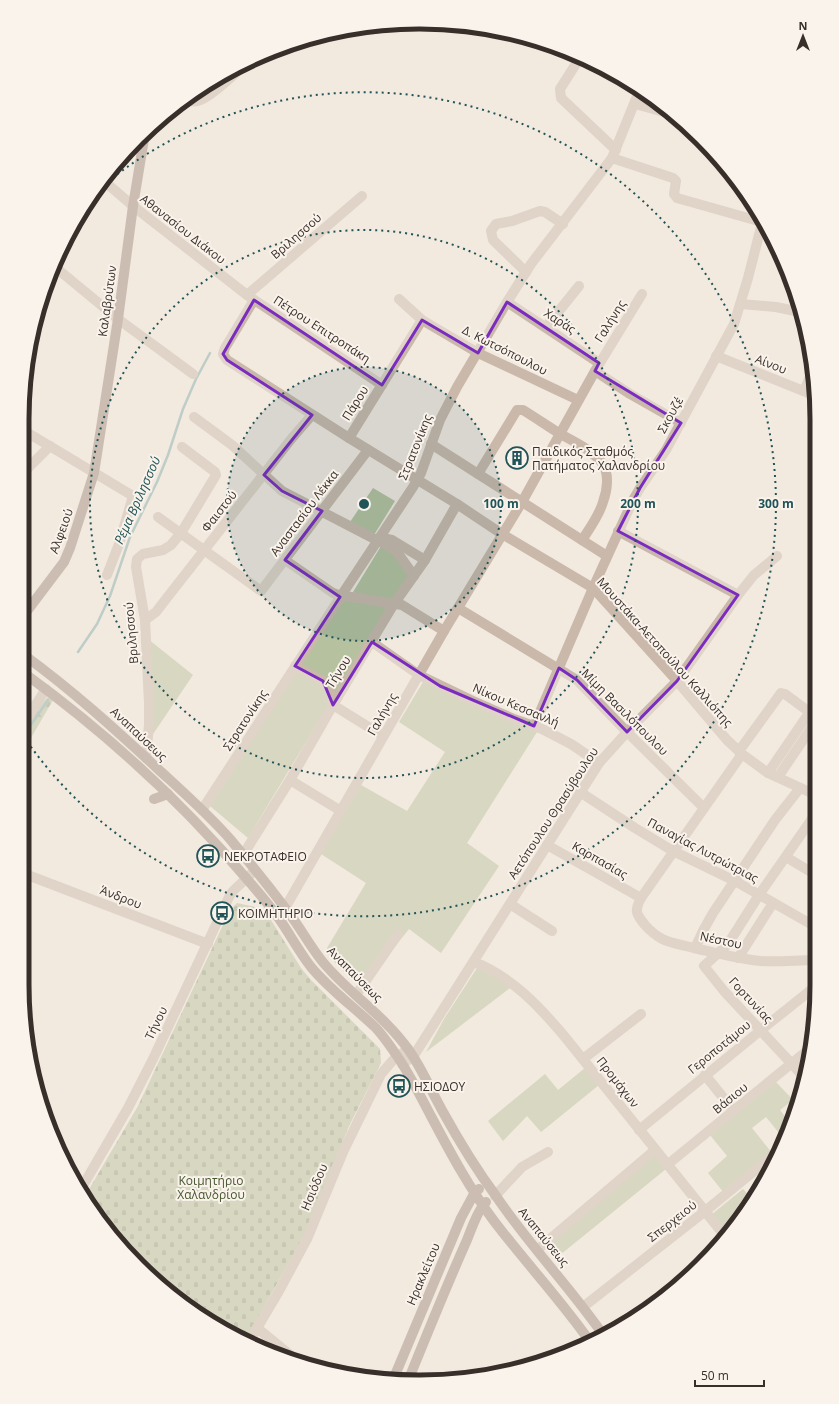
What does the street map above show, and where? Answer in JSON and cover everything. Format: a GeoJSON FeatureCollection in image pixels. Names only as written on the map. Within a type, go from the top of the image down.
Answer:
{"type":"FeatureCollection","features":[{"type":"Feature","properties":{"kind":"main road","name":"Καλαβρύτων"},"geometry":{"type":"LineString","coordinates":[[94,473],[143,143]]}},
{"type":"Feature","properties":{"kind":"main road","name":"Αλφειού"},"geometry":{"type":"LineString","coordinates":[[29,608],[52,579],[67,556],[94,473]]}},
{"type":"Feature","properties":{"kind":"main road","name":"Αναπαύσεως"},"geometry":{"type":"LineString","coordinates":[[29,659],[66,686],[202,810],[228,837],[255,870],[285,908],[324,963],[389,1026],[411,1053],[446,1117],[495,1196],[600,1331]]}},
{"type":"Feature","properties":{"kind":"main road","name":"Αναπαύσεως"},"geometry":{"type":"LineString","coordinates":[[29,677],[94,728],[131,766],[168,794],[194,820],[246,878],[281,922],[311,967],[336,993],[376,1028],[400,1060],[446,1144],[483,1205],[494,1221],[587,1337]]}},
{"type":"Feature","properties":{"kind":"main road"},"geometry":{"type":"LineString","coordinates":[[154,799],[168,794]]}},
{"type":"Feature","properties":{"kind":"main road","name":"Ηρακλείτου"},"geometry":{"type":"LineString","coordinates":[[395,1374],[461,1218],[475,1192],[487,1184]]}},
{"type":"Feature","properties":{"kind":"main road"},"geometry":{"type":"LineString","coordinates":[[411,1375],[458,1260],[483,1205],[495,1196]]}},
{"type":"Feature","properties":{"kind":"street"},"geometry":{"type":"LineString","coordinates":[[577,62],[560,89],[561,98],[614,154],[673,178],[676,181],[674,191],[677,198],[755,219]]}},
{"type":"Feature","properties":{"kind":"street"},"geometry":{"type":"LineString","coordinates":[[193,102],[200,100],[228,79]]}},
{"type":"Feature","properties":{"kind":"street","name":"Στρατονίκης"},"geometry":{"type":"LineString","coordinates":[[202,810],[340,596],[418,480],[446,408],[526,272],[614,154],[638,96]]}},
{"type":"Feature","properties":{"kind":"street"},"geometry":{"type":"LineString","coordinates":[[635,104],[657,110]]}},
{"type":"Feature","properties":{"kind":"street","name":"Αθανασίου Διάκου"},"geometry":{"type":"LineString","coordinates":[[108,185],[133,206],[250,298]]}},
{"type":"Feature","properties":{"kind":"street","name":"Βριλησσού"},"geometry":{"type":"LineString","coordinates":[[250,298],[362,196]]}},
{"type":"Feature","properties":{"kind":"street"},"geometry":{"type":"LineString","coordinates":[[526,272],[493,240],[491,231],[494,226],[500,222],[512,221],[540,211],[545,212],[563,224]]}},
{"type":"Feature","properties":{"kind":"street","name":"Σκουζέ"},"geometry":{"type":"LineString","coordinates":[[534,726],[618,531],[640,488],[666,450],[734,324],[741,304],[760,228]]}},
{"type":"Feature","properties":{"kind":"street"},"geometry":{"type":"LineString","coordinates":[[59,270],[118,319],[193,374]]}},
{"type":"Feature","properties":{"kind":"street"},"geometry":{"type":"LineString","coordinates":[[546,327],[579,286]]}},
{"type":"Feature","properties":{"kind":"street","name":"Γαλήνης"},"geometry":{"type":"LineString","coordinates":[[285,908],[444,631],[522,502],[597,367],[642,294]]}},
{"type":"Feature","properties":{"kind":"street","name":"Πέτρου Επιτροπάκη"},"geometry":{"type":"LineString","coordinates":[[250,298],[382,385]]}},
{"type":"Feature","properties":{"kind":"street","name":"Μουστάκα-Αετοπούλου Καλλιόπης"},"geometry":{"type":"LineString","coordinates":[[250,298],[225,348],[225,358],[312,415],[457,504],[502,534],[593,588],[677,681],[727,740],[768,772],[810,792]]}},
{"type":"Feature","properties":{"kind":"street","name":"Δ. Κωτσόπουλου"},"geometry":{"type":"LineString","coordinates":[[399,299],[422,320],[478,353],[578,400]]}},
{"type":"Feature","properties":{"kind":"street","name":"Χαράς"},"geometry":{"type":"LineString","coordinates":[[507,302],[546,327],[630,394],[681,423]]}},
{"type":"Feature","properties":{"kind":"street"},"geometry":{"type":"LineString","coordinates":[[741,304],[795,311]]}},
{"type":"Feature","properties":{"kind":"street","name":"Πάρου"},"geometry":{"type":"LineString","coordinates":[[349,438],[422,320]]}},
{"type":"Feature","properties":{"kind":"street","name":"Αίνου"},"geometry":{"type":"LineString","coordinates":[[716,356],[809,393]]}},
{"type":"Feature","properties":{"kind":"street"},"geometry":{"type":"LineString","coordinates":[[804,391],[808,382]]}},
{"type":"Feature","properties":{"kind":"street"},"geometry":{"type":"LineString","coordinates":[[478,474],[518,410],[523,410],[560,433],[592,454],[602,463],[606,471],[607,483],[604,502],[582,540]]}},
{"type":"Feature","properties":{"kind":"street","name":"Φαιστού"},"geometry":{"type":"LineString","coordinates":[[145,620],[156,612],[292,438],[312,415]]}},
{"type":"Feature","properties":{"kind":"street"},"geometry":{"type":"LineString","coordinates":[[194,417],[232,445],[282,491],[394,550],[414,576]]}},
{"type":"Feature","properties":{"kind":"street"},"geometry":{"type":"LineString","coordinates":[[29,434],[132,496],[119,544],[107,575]]}},
{"type":"Feature","properties":{"kind":"street"},"geometry":{"type":"LineString","coordinates":[[431,444],[607,556]]}},
{"type":"Feature","properties":{"kind":"street"},"geometry":{"type":"LineString","coordinates":[[29,466],[50,446]]}},
{"type":"Feature","properties":{"kind":"street"},"geometry":{"type":"LineString","coordinates":[[181,533],[216,474],[182,447]]}},
{"type":"Feature","properties":{"kind":"street","name":"Αναστασίου Λέκκα"},"geometry":{"type":"LineString","coordinates":[[204,550],[261,591],[368,450]]}},
{"type":"Feature","properties":{"kind":"street","name":"Τήνου"},"geometry":{"type":"LineString","coordinates":[[243,855],[290,780],[394,604],[425,560],[457,504]]}},
{"type":"Feature","properties":{"kind":"street"},"geometry":{"type":"LineString","coordinates":[[158,517],[204,550]]}},
{"type":"Feature","properties":{"kind":"street"},"geometry":{"type":"LineString","coordinates":[[618,531],[738,595]]}},
{"type":"Feature","properties":{"kind":"street","name":"Βριλησσού"},"geometry":{"type":"LineString","coordinates":[[146,758],[150,725],[145,620],[136,568],[137,559],[143,554],[163,550],[169,546],[181,533]]}},
{"type":"Feature","properties":{"kind":"street"},"geometry":{"type":"LineString","coordinates":[[377,540],[392,540],[425,560]]}},
{"type":"Feature","properties":{"kind":"street","name":"Αετόπουλου Θρασύβουλου"},"geometry":{"type":"LineString","coordinates":[[411,1053],[474,962],[599,763],[677,681],[754,575],[777,556]]}},
{"type":"Feature","properties":{"kind":"street"},"geometry":{"type":"LineString","coordinates":[[285,560],[329,591],[340,596],[402,605],[444,631]]}},
{"type":"Feature","properties":{"kind":"street","name":"Μίμη Βασιλόπουλου"},"geometry":{"type":"LineString","coordinates":[[458,608],[578,680],[627,732],[704,808]]}},
{"type":"Feature","properties":{"kind":"street","name":"Νίκου Κεσσανλή"},"geometry":{"type":"LineString","coordinates":[[372,642],[419,675],[473,701],[542,729],[571,744],[599,763]]}},
{"type":"Feature","properties":{"kind":"street"},"geometry":{"type":"LineString","coordinates":[[296,666],[323,681],[329,689],[333,705],[383,736]]}},
{"type":"Feature","properties":{"kind":"street"},"geometry":{"type":"LineString","coordinates":[[29,715],[46,689]]}},
{"type":"Feature","properties":{"kind":"street"},"geometry":{"type":"LineString","coordinates":[[641,898],[704,808],[781,693],[785,694],[810,714]]}},
{"type":"Feature","properties":{"kind":"street"},"geometry":{"type":"LineString","coordinates":[[768,772],[810,722]]}},
{"type":"Feature","properties":{"kind":"street"},"geometry":{"type":"LineString","coordinates":[[778,777],[810,724]]}},
{"type":"Feature","properties":{"kind":"street"},"geometry":{"type":"LineString","coordinates":[[290,780],[341,811]]}},
{"type":"Feature","properties":{"kind":"street"},"geometry":{"type":"LineString","coordinates":[[695,948],[704,929],[735,881],[781,811],[800,788]]}},
{"type":"Feature","properties":{"kind":"street","name":"Παναγίας Λυτρώτριας"},"geometry":{"type":"LineString","coordinates":[[580,792],[673,851],[735,881],[810,924]]}},
{"type":"Feature","properties":{"kind":"street"},"geometry":{"type":"LineString","coordinates":[[718,954],[728,944],[759,894],[810,824]]}},
{"type":"Feature","properties":{"kind":"street","name":"Καρπασίας"},"geometry":{"type":"LineString","coordinates":[[547,845],[641,898]]}},
{"type":"Feature","properties":{"kind":"street"},"geometry":{"type":"LineString","coordinates":[[786,858],[810,872]]}},
{"type":"Feature","properties":{"kind":"street","name":"Τήνου"},"geometry":{"type":"LineString","coordinates":[[84,1184],[128,1108],[178,1008],[229,897],[233,891],[255,870]]}},
{"type":"Feature","properties":{"kind":"street","name":"Άνδρου"},"geometry":{"type":"LineString","coordinates":[[29,876],[208,944]]}},
{"type":"Feature","properties":{"kind":"street","name":"Νέστου"},"geometry":{"type":"LineString","coordinates":[[641,898],[636,909],[638,917],[658,937],[666,941],[738,958],[770,961],[810,958]]}},
{"type":"Feature","properties":{"kind":"street"},"geometry":{"type":"LineString","coordinates":[[738,958],[773,903]]}},
{"type":"Feature","properties":{"kind":"street"},"geometry":{"type":"LineString","coordinates":[[510,904],[552,931]]}},
{"type":"Feature","properties":{"kind":"street"},"geometry":{"type":"LineString","coordinates":[[356,995],[398,934]]}},
{"type":"Feature","properties":{"kind":"street","name":"Γορτυνίας"},"geometry":{"type":"LineString","coordinates":[[718,954],[704,966],[724,991],[800,1072]]}},
{"type":"Feature","properties":{"kind":"street","name":"Προμάχων"},"geometry":{"type":"LineString","coordinates":[[474,962],[501,976],[526,995],[554,1024],[721,1232]]}},
{"type":"Feature","properties":{"kind":"street","name":"Γεροποτάμου"},"geometry":{"type":"LineString","coordinates":[[639,1130],[810,991]]}},
{"type":"Feature","properties":{"kind":"street"},"geometry":{"type":"LineString","coordinates":[[583,1059],[641,1014]]}},
{"type":"Feature","properties":{"kind":"street","name":"Ησιόδου"},"geometry":{"type":"LineString","coordinates":[[252,1337],[307,1239],[343,1152],[381,1074],[390,1062],[400,1060],[411,1053]]}},
{"type":"Feature","properties":{"kind":"street","name":"Βάσιου"},"geometry":{"type":"LineString","coordinates":[[667,1165],[803,1054]]}},
{"type":"Feature","properties":{"kind":"street"},"geometry":{"type":"LineString","coordinates":[[705,1075],[734,1111]]}},
{"type":"Feature","properties":{"kind":"street"},"geometry":{"type":"LineString","coordinates":[[537,1250],[655,1150]]}},
{"type":"Feature","properties":{"kind":"street"},"geometry":{"type":"LineString","coordinates":[[495,1196],[522,1167],[548,1152]]}},
{"type":"Feature","properties":{"kind":"street","name":"Σπερχειού"},"geometry":{"type":"LineString","coordinates":[[583,1307],[769,1159]]}},
{"type":"Feature","properties":{"kind":"street"},"geometry":{"type":"LineString","coordinates":[[257,1328],[285,1350]]}},
{"type":"Feature","properties":{"kind":"highlighted area"},"geometry":{"type":"Polygon","coordinates":[[[254,300],[382,385],[422,320],[478,353],[507,302],[599,363],[595,371],[681,423],[640,488],[618,531],[738,595],[677,681],[627,732],[577,680],[559,668],[534,726],[440,686],[372,642],[333,705],[323,681],[295,666],[340,597],[285,560],[322,511],[282,491],[264,475],[312,415],[227,360],[223,354],[254,300]]]}},
{"type":"Feature","properties":{"kind":"green space"},"geometry":{"type":"Polygon","coordinates":[[[373,488],[395,501],[374,535],[350,522],[373,488]]]}},
{"type":"Feature","properties":{"kind":"green space"},"geometry":{"type":"Polygon","coordinates":[[[381,546],[395,555],[410,575],[393,599],[353,592],[381,546]]]}},
{"type":"Feature","properties":{"kind":"green space"},"geometry":{"type":"Polygon","coordinates":[[[344,600],[384,606],[387,608],[248,838],[210,806],[284,689],[344,600]]]}},
{"type":"Feature","properties":{"kind":"green space"},"geometry":{"type":"Polygon","coordinates":[[[148,639],[193,675],[151,737],[148,639]]]}},
{"type":"Feature","properties":{"kind":"green space"},"geometry":{"type":"Polygon","coordinates":[[[423,682],[537,732],[467,843],[499,866],[441,953],[409,929],[362,987],[336,964],[328,953],[327,948],[366,883],[321,854],[361,785],[407,811],[445,752],[399,722],[423,682]]]}},
{"type":"Feature","properties":{"kind":"green space"},"geometry":{"type":"Polygon","coordinates":[[[48,697],[53,700],[29,741],[29,719],[48,697]]]}},
{"type":"Feature","properties":{"kind":"green space","name":"Κοιμητήριο Χαλανδρίου"},"geometry":{"type":"Polygon","coordinates":[[[237,903],[259,908],[266,912],[301,968],[311,980],[380,1049],[381,1063],[349,1126],[305,1234],[248,1335],[224,1323],[203,1309],[162,1278],[143,1261],[110,1222],[88,1191],[138,1106],[230,910],[237,903]]]}},
{"type":"Feature","properties":{"kind":"green space"},"geometry":{"type":"Polygon","coordinates":[[[477,968],[494,976],[510,988],[426,1052],[444,1019],[477,968]]]}},
{"type":"Feature","properties":{"kind":"green space"},"geometry":{"type":"Polygon","coordinates":[[[585,1068],[599,1085],[541,1132],[527,1116],[503,1141],[488,1121],[545,1074],[558,1090],[585,1068]]]}},
{"type":"Feature","properties":{"kind":"green space"},"geometry":{"type":"Polygon","coordinates":[[[776,1082],[793,1099],[780,1110],[786,1118],[780,1134],[766,1117],[752,1128],[772,1153],[724,1193],[708,1173],[727,1156],[710,1135],[776,1082]]]}},
{"type":"Feature","properties":{"kind":"green space"},"geometry":{"type":"Polygon","coordinates":[[[654,1155],[666,1169],[555,1259],[544,1246],[654,1155]]]}},
{"type":"Feature","properties":{"kind":"green space"},"geometry":{"type":"Polygon","coordinates":[[[743,1189],[748,1195],[723,1229],[711,1215],[743,1189]]]}},
{"type":"Feature","properties":{"kind":"waterway","name":"Ρέμα Βριλησσού"},"geometry":{"type":"LineString","coordinates":[[78,652],[97,624],[110,596],[130,537],[157,482],[168,455],[183,409],[196,379],[210,353]]}},
{"type":"Feature","properties":{"kind":"waterway","name":"Ρέμα Βριλησσού"},"geometry":{"type":"LineString","coordinates":[[29,728],[48,700]]}},
{"type":"Feature","properties":{"kind":"place","name":"Παιδικός Σταθμός Πατήματος Χαλανδρίου"},"geometry":{"type":"Point","coordinates":[517,458]}},
{"type":"Feature","properties":{"kind":"place","name":"ΝΕΚΡΟΤΑΦΕΙΟ"},"geometry":{"type":"Point","coordinates":[208,856]}},
{"type":"Feature","properties":{"kind":"place","name":"ΚΟΙΜΗΤΗΡΙΟ"},"geometry":{"type":"Point","coordinates":[222,913]}},
{"type":"Feature","properties":{"kind":"place","name":"ΗΣΙΟΔΟΥ"},"geometry":{"type":"Point","coordinates":[399,1086]}}]}
